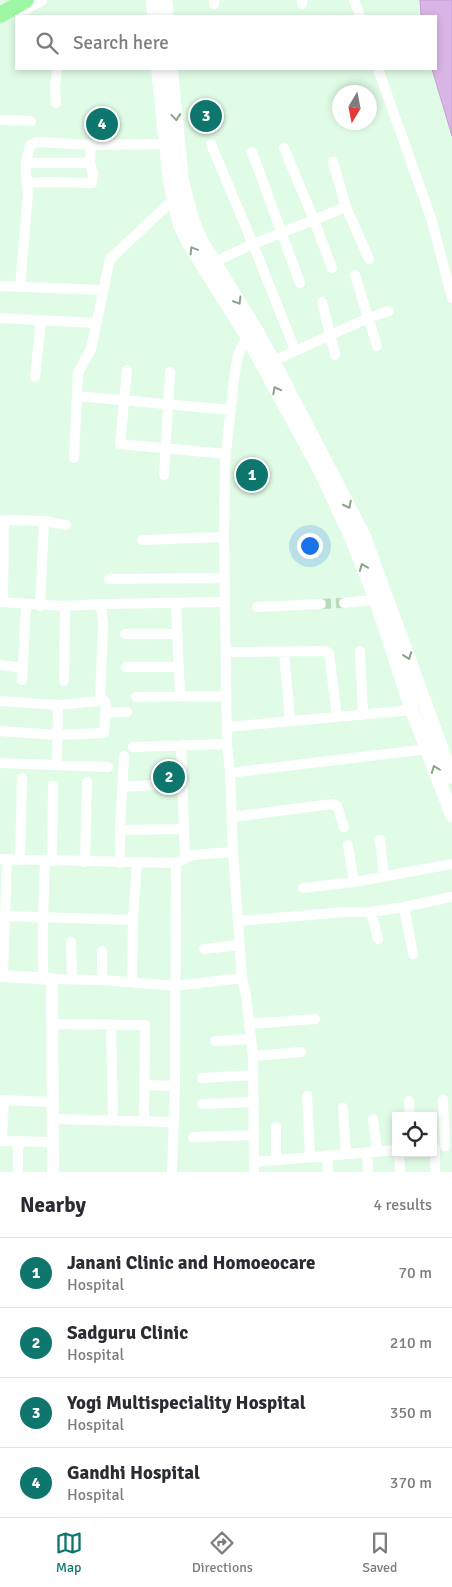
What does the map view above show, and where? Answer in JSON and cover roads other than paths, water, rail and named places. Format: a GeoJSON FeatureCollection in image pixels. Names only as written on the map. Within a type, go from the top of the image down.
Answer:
{"type":"FeatureCollection","features":[{"type":"Feature","properties":{"kind":"highway"},"geometry":{"type":"LineString","coordinates":[[0,14],[26,0]]}},
{"type":"Feature","properties":{"kind":"main road"},"geometry":{"type":"LineString","coordinates":[[152,0],[154,15]]}},
{"type":"Feature","properties":{"kind":"main road"},"geometry":{"type":"LineString","coordinates":[[165,0],[167,15]]}},
{"type":"Feature","properties":{"kind":"main road"},"geometry":{"type":"LineString","coordinates":[[158,70],[170,182],[179,195],[200,239],[252,333],[382,599],[452,777]]}},
{"type":"Feature","properties":{"kind":"main road"},"geometry":{"type":"LineString","coordinates":[[172,70],[182,181],[179,195],[180,225],[190,245],[273,361],[357,522],[382,599],[412,710],[452,815]]}},
{"type":"Feature","properties":{"kind":"street"},"geometry":{"type":"LineString","coordinates":[[0,22],[41,0]]}},
{"type":"Feature","properties":{"kind":"street"},"geometry":{"type":"LineString","coordinates":[[354,0],[360,15]]}},
{"type":"Feature","properties":{"kind":"street"},"geometry":{"type":"LineString","coordinates":[[56,103],[54,86],[57,70]]}},
{"type":"Feature","properties":{"kind":"street"},"geometry":{"type":"LineString","coordinates":[[378,70],[431,218],[452,298]]}},
{"type":"Feature","properties":{"kind":"street"},"geometry":{"type":"LineString","coordinates":[[0,120],[31,121]]}},
{"type":"Feature","properties":{"kind":"street"},"geometry":{"type":"LineString","coordinates":[[20,286],[28,194],[26,163],[30,146],[37,142],[91,145],[165,144]]}},
{"type":"Feature","properties":{"kind":"street"},"geometry":{"type":"LineString","coordinates":[[211,144],[295,350]]}},
{"type":"Feature","properties":{"kind":"street"},"geometry":{"type":"LineString","coordinates":[[27,183],[92,183],[91,145]]}},
{"type":"Feature","properties":{"kind":"street"},"geometry":{"type":"LineString","coordinates":[[284,148],[332,268]]}},
{"type":"Feature","properties":{"kind":"street"},"geometry":{"type":"LineString","coordinates":[[252,152],[300,282]]}},
{"type":"Feature","properties":{"kind":"street"},"geometry":{"type":"LineString","coordinates":[[333,162],[346,207],[369,259]]}},
{"type":"Feature","properties":{"kind":"street"},"geometry":{"type":"LineString","coordinates":[[26,163],[90,163]]}},
{"type":"Feature","properties":{"kind":"street"},"geometry":{"type":"LineString","coordinates":[[74,458],[78,373],[91,349],[110,259],[179,195]]}},
{"type":"Feature","properties":{"kind":"street"},"geometry":{"type":"LineString","coordinates":[[214,262],[253,244],[346,207]]}},
{"type":"Feature","properties":{"kind":"street"},"geometry":{"type":"LineString","coordinates":[[355,275],[377,346]]}},
{"type":"Feature","properties":{"kind":"street"},"geometry":{"type":"LineString","coordinates":[[0,283],[20,286],[103,290]]}},
{"type":"Feature","properties":{"kind":"street"},"geometry":{"type":"LineString","coordinates":[[322,302],[335,355]]}},
{"type":"Feature","properties":{"kind":"street"},"geometry":{"type":"LineString","coordinates":[[273,361],[368,318],[389,311]]}},
{"type":"Feature","properties":{"kind":"street"},"geometry":{"type":"LineString","coordinates":[[0,318],[96,323]]}},
{"type":"Feature","properties":{"kind":"street"},"geometry":{"type":"LineString","coordinates":[[36,377],[41,320]]}},
{"type":"Feature","properties":{"kind":"street"},"geometry":{"type":"LineString","coordinates":[[252,333],[238,355],[226,454],[224,602],[227,652],[227,744],[233,852],[242,978],[246,995],[253,1056],[254,1167],[276,1159],[392,1150]]}},
{"type":"Feature","properties":{"kind":"street"},"geometry":{"type":"LineString","coordinates":[[126,370],[120,444],[226,454]]}},
{"type":"Feature","properties":{"kind":"street"},"geometry":{"type":"LineString","coordinates":[[164,475],[170,372]]}},
{"type":"Feature","properties":{"kind":"street"},"geometry":{"type":"LineString","coordinates":[[77,396],[231,410]]}},
{"type":"Feature","properties":{"kind":"street"},"geometry":{"type":"LineString","coordinates":[[66,525],[44,521],[2,520],[1,602],[40,606],[224,602]]}},
{"type":"Feature","properties":{"kind":"street"},"geometry":{"type":"LineString","coordinates":[[40,606],[44,521]]}},
{"type":"Feature","properties":{"kind":"street"},"geometry":{"type":"LineString","coordinates":[[142,540],[224,537]]}},
{"type":"Feature","properties":{"kind":"street"},"geometry":{"type":"LineString","coordinates":[[109,579],[224,578]]}},
{"type":"Feature","properties":{"kind":"street"},"geometry":{"type":"LineString","coordinates":[[344,603],[382,599]]}},
{"type":"Feature","properties":{"kind":"street"},"geometry":{"type":"LineString","coordinates":[[176,603],[180,696]]}},
{"type":"Feature","properties":{"kind":"street"},"geometry":{"type":"LineString","coordinates":[[22,680],[26,604]]}},
{"type":"Feature","properties":{"kind":"street"},"geometry":{"type":"LineString","coordinates":[[100,701],[103,624],[101,604]]}},
{"type":"Feature","properties":{"kind":"street"},"geometry":{"type":"LineString","coordinates":[[257,607],[321,604]]}},
{"type":"Feature","properties":{"kind":"street"},"geometry":{"type":"LineString","coordinates":[[64,681],[65,606]]}},
{"type":"Feature","properties":{"kind":"street"},"geometry":{"type":"LineString","coordinates":[[125,634],[178,634]]}},
{"type":"Feature","properties":{"kind":"street"},"geometry":{"type":"LineString","coordinates":[[227,652],[325,651],[329,654],[336,717]]}},
{"type":"Feature","properties":{"kind":"street"},"geometry":{"type":"LineString","coordinates":[[360,651],[363,714]]}},
{"type":"Feature","properties":{"kind":"street"},"geometry":{"type":"LineString","coordinates":[[284,652],[290,721]]}},
{"type":"Feature","properties":{"kind":"street"},"geometry":{"type":"LineString","coordinates":[[0,665],[22,668]]}},
{"type":"Feature","properties":{"kind":"street"},"geometry":{"type":"LineString","coordinates":[[126,667],[179,667]]}},
{"type":"Feature","properties":{"kind":"street"},"geometry":{"type":"LineString","coordinates":[[136,697],[226,696]]}},
{"type":"Feature","properties":{"kind":"street"},"geometry":{"type":"LineString","coordinates":[[0,701],[58,705],[106,702],[104,733],[56,735],[0,732]]}},
{"type":"Feature","properties":{"kind":"street"},"geometry":{"type":"LineString","coordinates":[[57,766],[56,735],[58,705]]}},
{"type":"Feature","properties":{"kind":"street"},"geometry":{"type":"LineString","coordinates":[[228,727],[412,710]]}},
{"type":"Feature","properties":{"kind":"street"},"geometry":{"type":"LineString","coordinates":[[106,713],[127,712]]}},
{"type":"Feature","properties":{"kind":"street"},"geometry":{"type":"LineString","coordinates":[[133,746],[227,744]]}},
{"type":"Feature","properties":{"kind":"street"},"geometry":{"type":"LineString","coordinates":[[172,1172],[175,986],[183,829],[181,745]]}},
{"type":"Feature","properties":{"kind":"street"},"geometry":{"type":"LineString","coordinates":[[230,773],[427,749]]}},
{"type":"Feature","properties":{"kind":"street"},"geometry":{"type":"LineString","coordinates":[[120,863],[124,756]]}},
{"type":"Feature","properties":{"kind":"street"},"geometry":{"type":"LineString","coordinates":[[0,763],[108,767]]}},
{"type":"Feature","properties":{"kind":"street"},"geometry":{"type":"LineString","coordinates":[[20,860],[22,778]]}},
{"type":"Feature","properties":{"kind":"street"},"geometry":{"type":"LineString","coordinates":[[85,862],[86,782]]}},
{"type":"Feature","properties":{"kind":"street"},"geometry":{"type":"LineString","coordinates":[[122,787],[182,783]]}},
{"type":"Feature","properties":{"kind":"street"},"geometry":{"type":"LineString","coordinates":[[53,786],[43,918],[52,1024],[53,1172]]}},
{"type":"Feature","properties":{"kind":"street"},"geometry":{"type":"LineString","coordinates":[[232,818],[332,804],[337,806],[344,827]]}},
{"type":"Feature","properties":{"kind":"street"},"geometry":{"type":"LineString","coordinates":[[120,830],[183,829]]}},
{"type":"Feature","properties":{"kind":"street"},"geometry":{"type":"LineString","coordinates":[[380,840],[384,876]]}},
{"type":"Feature","properties":{"kind":"street"},"geometry":{"type":"LineString","coordinates":[[348,845],[354,882]]}},
{"type":"Feature","properties":{"kind":"street"},"geometry":{"type":"LineString","coordinates":[[233,852],[192,855],[181,861],[137,863],[3,860],[2,976],[102,980],[175,986],[242,978]]}},
{"type":"Feature","properties":{"kind":"street"},"geometry":{"type":"LineString","coordinates":[[132,982],[133,920],[137,863]]}},
{"type":"Feature","properties":{"kind":"street"},"geometry":{"type":"LineString","coordinates":[[303,888],[354,882],[452,864]]}},
{"type":"Feature","properties":{"kind":"street"},"geometry":{"type":"LineString","coordinates":[[239,921],[345,912],[371,912],[452,897]]}},
{"type":"Feature","properties":{"kind":"street"},"geometry":{"type":"LineString","coordinates":[[404,907],[413,954]]}},
{"type":"Feature","properties":{"kind":"street"},"geometry":{"type":"LineString","coordinates":[[371,912],[378,938]]}},
{"type":"Feature","properties":{"kind":"street"},"geometry":{"type":"LineString","coordinates":[[4,916],[133,920]]}},
{"type":"Feature","properties":{"kind":"street"},"geometry":{"type":"LineString","coordinates":[[71,942],[72,980]]}},
{"type":"Feature","properties":{"kind":"street"},"geometry":{"type":"LineString","coordinates":[[204,949],[239,945]]}},
{"type":"Feature","properties":{"kind":"street"},"geometry":{"type":"LineString","coordinates":[[102,951],[102,980]]}},
{"type":"Feature","properties":{"kind":"street"},"geometry":{"type":"LineString","coordinates":[[249,1024],[315,1019]]}},
{"type":"Feature","properties":{"kind":"street"},"geometry":{"type":"LineString","coordinates":[[52,1024],[145,1025],[144,1120]]}},
{"type":"Feature","properties":{"kind":"street"},"geometry":{"type":"LineString","coordinates":[[111,1024],[113,1120]]}},
{"type":"Feature","properties":{"kind":"street"},"geometry":{"type":"LineString","coordinates":[[216,1041],[250,1039]]}},
{"type":"Feature","properties":{"kind":"street"},"geometry":{"type":"LineString","coordinates":[[253,1056],[302,1052]]}},
{"type":"Feature","properties":{"kind":"street"},"geometry":{"type":"LineString","coordinates":[[202,1078],[253,1075]]}},
{"type":"Feature","properties":{"kind":"street"},"geometry":{"type":"LineString","coordinates":[[145,1086],[174,1086]]}},
{"type":"Feature","properties":{"kind":"street"},"geometry":{"type":"LineString","coordinates":[[307,1096],[310,1156]]}},
{"type":"Feature","properties":{"kind":"street"},"geometry":{"type":"LineString","coordinates":[[52,1102],[2,1100],[1,1141],[52,1142]]}},
{"type":"Feature","properties":{"kind":"street"},"geometry":{"type":"LineString","coordinates":[[435,1172],[441,1147],[443,1100]]}},
{"type":"Feature","properties":{"kind":"street"},"geometry":{"type":"LineString","coordinates":[[409,1101],[410,1112]]}},
{"type":"Feature","properties":{"kind":"street"},"geometry":{"type":"LineString","coordinates":[[202,1104],[254,1102]]}},
{"type":"Feature","properties":{"kind":"street"},"geometry":{"type":"LineString","coordinates":[[343,1108],[346,1153]]}},
{"type":"Feature","properties":{"kind":"street"},"geometry":{"type":"LineString","coordinates":[[52,1119],[173,1122]]}},
{"type":"Feature","properties":{"kind":"street"},"geometry":{"type":"LineString","coordinates":[[368,1172],[372,1152],[373,1120]]}},
{"type":"Feature","properties":{"kind":"street"},"geometry":{"type":"LineString","coordinates":[[276,1126],[276,1159]]}},
{"type":"Feature","properties":{"kind":"street"},"geometry":{"type":"LineString","coordinates":[[192,1137],[253,1135]]}},
{"type":"Feature","properties":{"kind":"street"},"geometry":{"type":"LineString","coordinates":[[18,1141],[18,1172]]}},
{"type":"Feature","properties":{"kind":"street"},"geometry":{"type":"LineString","coordinates":[[327,1155],[328,1172]]}},
{"type":"Feature","properties":{"kind":"street"},"geometry":{"type":"LineString","coordinates":[[399,1157],[400,1172]]}},
{"type":"Feature","properties":{"kind":"tunnel"},"geometry":{"type":"LineString","coordinates":[[321,604],[344,603]]}},
{"type":"Feature","properties":{"kind":"place","name":"Yogi Multispeciality Hospital"},"geometry":{"type":"Point","coordinates":[206,116]}},
{"type":"Feature","properties":{"kind":"place","name":"Gandhi Hospital"},"geometry":{"type":"Point","coordinates":[102,124]}},
{"type":"Feature","properties":{"kind":"place","name":"Janani Clinic and Homoeocare"},"geometry":{"type":"Point","coordinates":[252,475]}},
{"type":"Feature","properties":{"kind":"place","name":"Sadguru Clinic"},"geometry":{"type":"Point","coordinates":[169,777]}}]}
